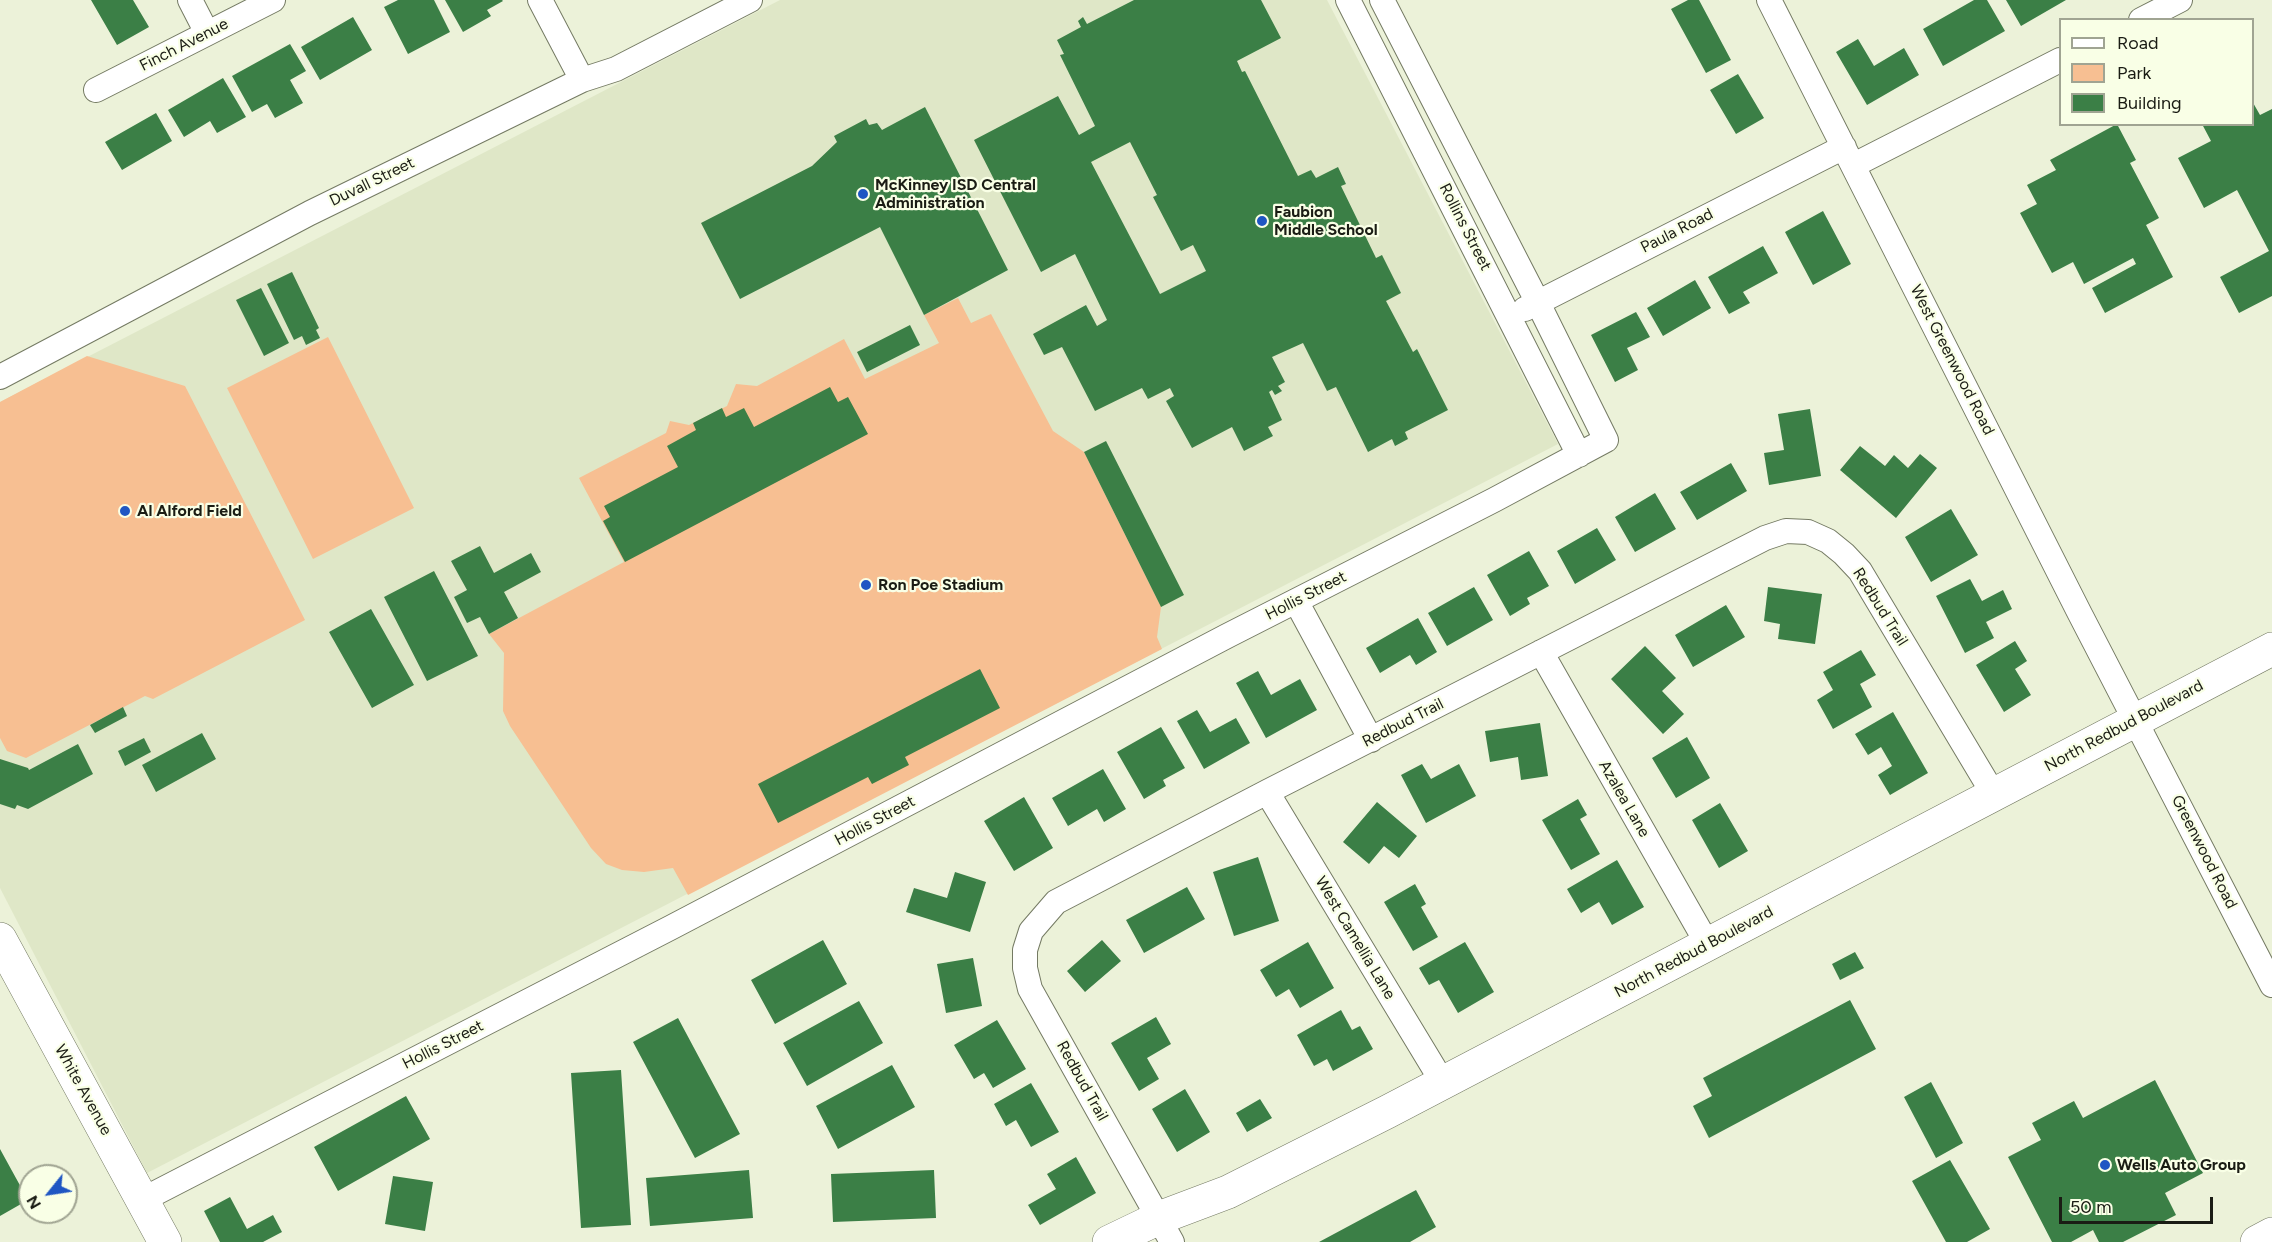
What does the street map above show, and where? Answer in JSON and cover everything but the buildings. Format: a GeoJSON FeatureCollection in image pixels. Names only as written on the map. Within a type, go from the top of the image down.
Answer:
{"type":"FeatureCollection","features":[{"type":"Feature","properties":{"kind":"street"},"geometry":{"type":"LineString","coordinates":[[190,0],[207,33]]}},
{"type":"Feature","properties":{"kind":"street","name":"Finch Avenue"},"geometry":{"type":"LineString","coordinates":[[96,90],[273,0]]}},
{"type":"Feature","properties":{"kind":"street"},"geometry":{"type":"LineString","coordinates":[[540,0],[582,80]]}},
{"type":"Feature","properties":{"kind":"street","name":"Duvall Street"},"geometry":{"type":"LineString","coordinates":[[0,377],[310,213],[582,80],[616,69],[750,0]]}},
{"type":"Feature","properties":{"kind":"street","name":"Rollins Street"},"geometry":{"type":"LineString","coordinates":[[1348,0],[1580,455]]}},
{"type":"Feature","properties":{"kind":"street","name":"Rollins Street"},"geometry":{"type":"LineString","coordinates":[[1382,0],[1606,440]]}},
{"type":"Feature","properties":{"kind":"street","name":"West Greenwood Road"},"geometry":{"type":"LineString","coordinates":[[1769,0],[2135,720]]}},
{"type":"Feature","properties":{"kind":"street"},"geometry":{"type":"LineString","coordinates":[[2145,18],[2180,0]]}},
{"type":"Feature","properties":{"kind":"street","name":"Paula Road"},"geometry":{"type":"LineString","coordinates":[[1510,316],[1849,156],[2059,61]]}},
{"type":"Feature","properties":{"kind":"street","name":"Hollis Street"},"geometry":{"type":"LineString","coordinates":[[142,1200],[662,933],[1606,440]]}},
{"type":"Feature","properties":{"kind":"street","name":"Redbud Trail"},"geometry":{"type":"LineString","coordinates":[[1165,1230],[1030,989],[1025,968],[1025,950],[1031,932],[1056,902],[1765,538],[1786,531],[1808,532],[1828,541],[1860,571],[1994,795]]}},
{"type":"Feature","properties":{"kind":"street"},"geometry":{"type":"LineString","coordinates":[[1296,602],[1371,740]]}},
{"type":"Feature","properties":{"kind":"street","name":"North Redbud Boulevard"},"geometry":{"type":"LineString","coordinates":[[1109,1242],[1165,1230],[1228,1192],[1443,1083],[2272,649]]}},
{"type":"Feature","properties":{"kind":"street","name":"Azalea Lane"},"geometry":{"type":"LineString","coordinates":[[1541,652],[1708,945]]}},
{"type":"Feature","properties":{"kind":"street","name":"Greenwood Road"},"geometry":{"type":"LineString","coordinates":[[2135,720],[2272,985]]}},
{"type":"Feature","properties":{"kind":"street","name":"West Camellia Lane"},"geometry":{"type":"LineString","coordinates":[[1267,792],[1443,1083]]}},
{"type":"Feature","properties":{"kind":"street","name":"White Avenue"},"geometry":{"type":"LineString","coordinates":[[0,939],[165,1242]]}},
{"type":"Feature","properties":{"kind":"street"},"geometry":{"type":"LineString","coordinates":[[2257,1242],[2272,1234]]}},
{"type":"Feature","properties":{"kind":"shaded area"},"geometry":{"type":"Polygon","coordinates":[[[780,0],[1327,0],[1558,444],[147,1173],[0,888],[0,402],[780,0]]]}},
{"type":"Feature","properties":{"kind":"green space","name":"Ron Poe Stadium"},"geometry":{"type":"Polygon","coordinates":[[[958,298],[971,323],[991,314],[1053,431],[1084,452],[1161,607],[1157,637],[1162,649],[688,895],[673,868],[644,872],[622,870],[606,864],[591,848],[510,726],[503,711],[504,653],[489,634],[624,562],[579,478],[666,433],[670,421],[689,425],[727,406],[736,384],[757,386],[844,339],[865,379],[939,343],[924,315],[958,298]]]}},
{"type":"Feature","properties":{"kind":"green space"},"geometry":{"type":"Polygon","coordinates":[[[328,337],[414,508],[313,559],[227,388],[328,337]]]}},
{"type":"Feature","properties":{"kind":"green space","name":"Al Alford Field"},"geometry":{"type":"Polygon","coordinates":[[[87,356],[185,386],[305,620],[153,699],[145,696],[26,758],[7,751],[0,738],[0,402],[87,356]]]}},
{"type":"Feature","properties":{"kind":"place","name":"McKinney ISD Central Administration"},"geometry":{"type":"Point","coordinates":[863,194]}},
{"type":"Feature","properties":{"kind":"place","name":"Faubion Middle School"},"geometry":{"type":"Point","coordinates":[1262,221]}},
{"type":"Feature","properties":{"kind":"place","name":"Al Alford Field"},"geometry":{"type":"Point","coordinates":[125,511]}},
{"type":"Feature","properties":{"kind":"place","name":"Ron Poe Stadium"},"geometry":{"type":"Point","coordinates":[866,585]}},
{"type":"Feature","properties":{"kind":"place","name":"Wells Auto Group"},"geometry":{"type":"Point","coordinates":[2105,1165]}}]}
